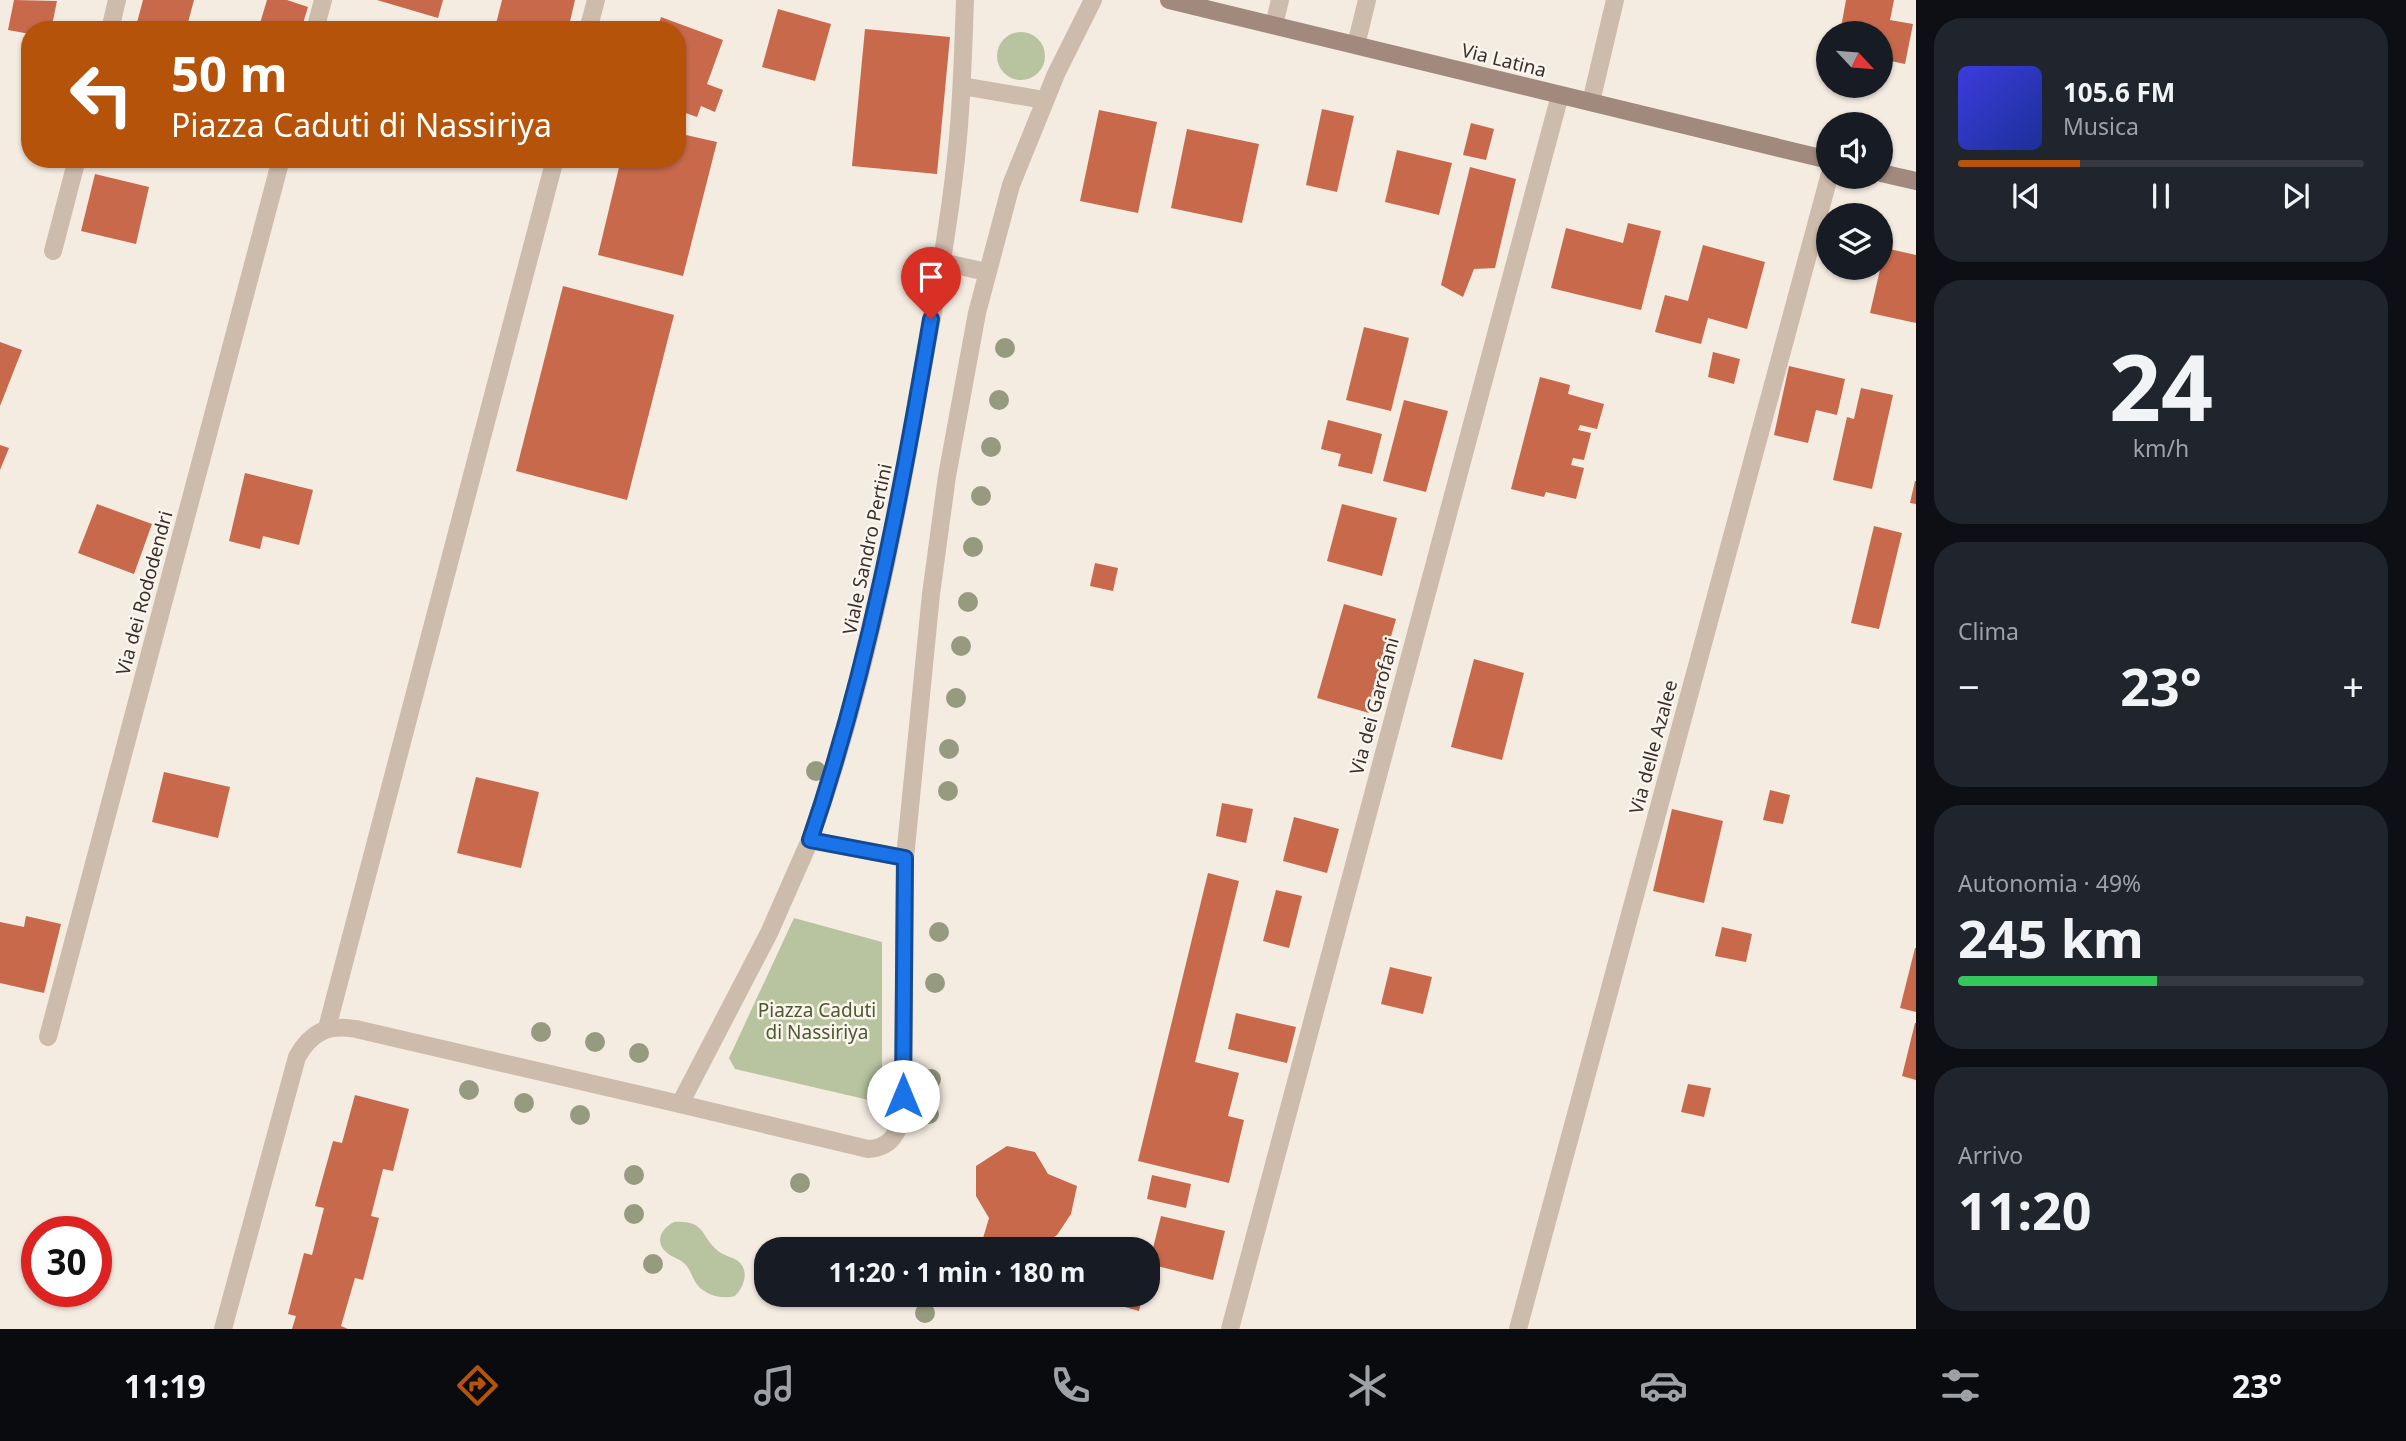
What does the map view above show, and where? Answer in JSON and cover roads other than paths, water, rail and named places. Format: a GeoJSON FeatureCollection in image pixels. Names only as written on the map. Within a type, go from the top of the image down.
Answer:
{"type":"FeatureCollection","features":[{"type":"Feature","properties":{"kind":"main road","name":"Via Latina"},"geometry":{"type":"LineString","coordinates":[[1169,0],[1816,157]]}},
{"type":"Feature","properties":{"kind":"main road"},"geometry":{"type":"LineString","coordinates":[[1893,176],[1916,181]]}},
{"type":"Feature","properties":{"kind":"street"},"geometry":{"type":"LineString","coordinates":[[112,21],[117,0]]}},
{"type":"Feature","properties":{"kind":"street"},"geometry":{"type":"LineString","coordinates":[[317,21],[323,0]]}},
{"type":"Feature","properties":{"kind":"street"},"geometry":{"type":"LineString","coordinates":[[591,21],[596,0]]}},
{"type":"Feature","properties":{"kind":"street","name":"Viale Sandro Pertini"},"geometry":{"type":"LineString","coordinates":[[810,840],[838,759],[873,627],[903,484],[953,189],[962,86],[965,0]]}},
{"type":"Feature","properties":{"kind":"street"},"geometry":{"type":"LineString","coordinates":[[223,1329],[297,1057],[309,1039],[327,1028],[356,1029],[859,1148],[875,1149],[885,1146],[898,1131],[903,1108],[905,858],[912,765],[936,547],[970,346],[1011,185],[1044,100],[1093,0]]}},
{"type":"Feature","properties":{"kind":"street"},"geometry":{"type":"LineString","coordinates":[[1274,25],[1280,0]]}},
{"type":"Feature","properties":{"kind":"street"},"geometry":{"type":"LineString","coordinates":[[1356,45],[1367,0]]}},
{"type":"Feature","properties":{"kind":"street"},"geometry":{"type":"LineString","coordinates":[[1591,102],[1615,0]]}},
{"type":"Feature","properties":{"kind":"street"},"geometry":{"type":"LineString","coordinates":[[962,86],[1044,100]]}},
{"type":"Feature","properties":{"kind":"street","name":"Via dei Garofani"},"geometry":{"type":"LineString","coordinates":[[1230,1329],[1560,95]]}},
{"type":"Feature","properties":{"kind":"street"},"geometry":{"type":"LineString","coordinates":[[53,251],[75,168]]}},
{"type":"Feature","properties":{"kind":"street","name":"Via dei Rododendri"},"geometry":{"type":"LineString","coordinates":[[48,1037],[279,168]]}},
{"type":"Feature","properties":{"kind":"street"},"geometry":{"type":"LineString","coordinates":[[327,1028],[553,168]]}},
{"type":"Feature","properties":{"kind":"street","name":"Via delle Azalee"},"geometry":{"type":"LineString","coordinates":[[1518,1329],[1826,189]]}},
{"type":"Feature","properties":{"kind":"street"},"geometry":{"type":"LineString","coordinates":[[941,262],[987,272]]}},
{"type":"Feature","properties":{"kind":"street"},"geometry":{"type":"LineString","coordinates":[[680,1104],[769,933],[810,840],[905,858]]}},
{"type":"Feature","properties":{"kind":"park label","name":"Piazza Caduti di Nassiriya"},"geometry":{"type":"Point","coordinates":[817,1021]}}]}
